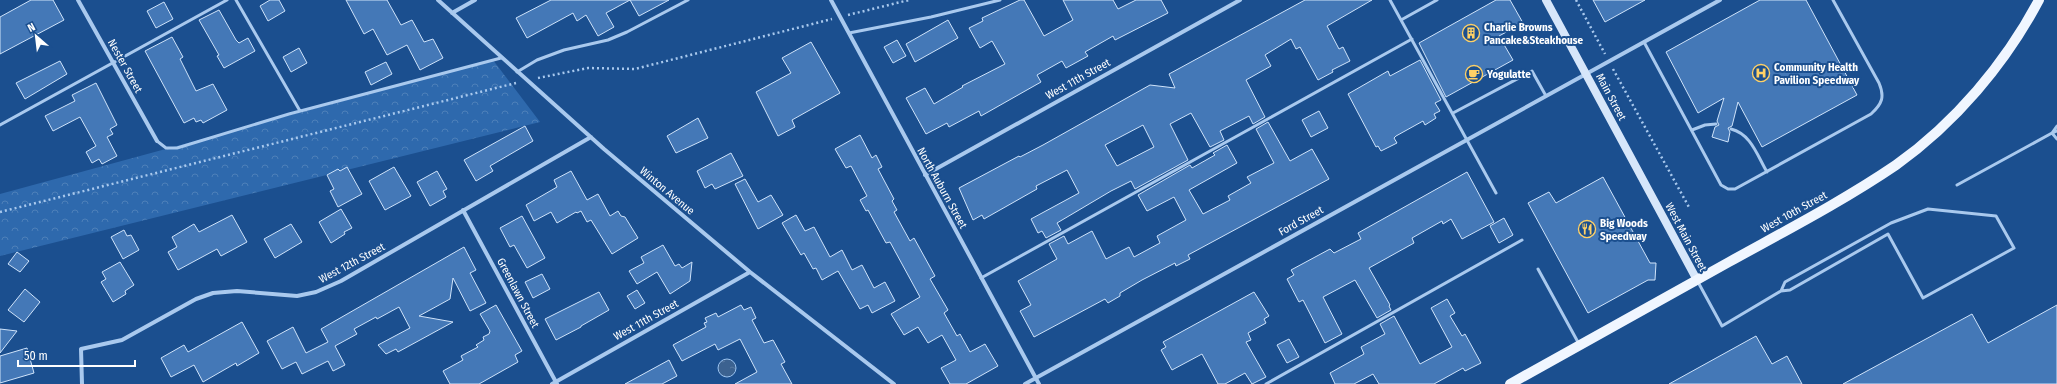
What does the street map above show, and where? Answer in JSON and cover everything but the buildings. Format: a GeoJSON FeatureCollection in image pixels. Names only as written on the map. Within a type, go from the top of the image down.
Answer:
{"type":"FeatureCollection","features":[{"type":"Feature","properties":{"kind":"main road","name":"West 10th Street"},"geometry":{"type":"LineString","coordinates":[[1510,384],[1867,184],[1921,145],[1974,94],[2029,20],[2039,0]]}},
{"type":"Feature","properties":{"kind":"street","name":"Nester Street"},"geometry":{"type":"LineString","coordinates":[[78,0],[157,141]]}},
{"type":"Feature","properties":{"kind":"street","name":"Winton Avenue"},"geometry":{"type":"LineString","coordinates":[[438,0],[590,137],[750,272],[894,384]]}},
{"type":"Feature","properties":{"kind":"street"},"geometry":{"type":"LineString","coordinates":[[452,13],[475,0]]}},
{"type":"Feature","properties":{"kind":"street","name":"North Auburn Street"},"geometry":{"type":"LineString","coordinates":[[831,0],[1039,384]]}},
{"type":"Feature","properties":{"kind":"street","name":"West 11th Street"},"geometry":{"type":"LineString","coordinates":[[925,175],[1240,0]]}},
{"type":"Feature","properties":{"kind":"street","name":"Main Street"},"geometry":{"type":"LineString","coordinates":[[1546,0],[1656,204]]}},
{"type":"Feature","properties":{"kind":"street","name":"Ford Street"},"geometry":{"type":"LineString","coordinates":[[1024,384],[1720,0]]}},
{"type":"Feature","properties":{"kind":"street","name":"West 12th Street"},"geometry":{"type":"LineString","coordinates":[[82,384],[81,349],[122,340],[196,299],[213,293],[237,291],[286,296],[316,292],[341,281],[590,137]]}},
{"type":"Feature","properties":{"kind":"street","name":"West Main Street"},"geometry":{"type":"LineString","coordinates":[[1656,204],[1697,280]]}},
{"type":"Feature","properties":{"kind":"street","name":"Greenlawn Street"},"geometry":{"type":"LineString","coordinates":[[463,210],[555,383]]}},
{"type":"Feature","properties":{"kind":"street","name":"West 11th Street"},"geometry":{"type":"LineString","coordinates":[[555,383],[750,272]]}},
{"type":"Feature","properties":{"kind":"lane"},"geometry":{"type":"LineString","coordinates":[[0,125],[228,0]]}},
{"type":"Feature","properties":{"kind":"lane"},"geometry":{"type":"LineString","coordinates":[[236,0],[300,111]]}},
{"type":"Feature","properties":{"kind":"lane"},"geometry":{"type":"LineString","coordinates":[[517,72],[537,60],[564,50],[608,40],[627,32],[688,0]]}},
{"type":"Feature","properties":{"kind":"lane"},"geometry":{"type":"LineString","coordinates":[[849,34],[931,17],[1000,0]]}},
{"type":"Feature","properties":{"kind":"lane"},"geometry":{"type":"LineString","coordinates":[[1390,0],[1468,139],[1496,193]]}},
{"type":"Feature","properties":{"kind":"lane"},"geometry":{"type":"LineString","coordinates":[[1401,20],[1437,0]]}},
{"type":"Feature","properties":{"kind":"lane"},"geometry":{"type":"LineString","coordinates":[[1644,42],[1722,185],[1728,189],[1735,189],[1872,114],[1881,105],[1883,92],[1833,0]]}},
{"type":"Feature","properties":{"kind":"lane"},"geometry":{"type":"LineString","coordinates":[[981,278],[1412,39]]}},
{"type":"Feature","properties":{"kind":"lane"},"geometry":{"type":"LineString","coordinates":[[157,141],[166,148],[177,148],[300,111],[501,58]]}},
{"type":"Feature","properties":{"kind":"lane"},"geometry":{"type":"LineString","coordinates":[[1453,113],[1532,71],[1546,96]]}},
{"type":"Feature","properties":{"kind":"lane"},"geometry":{"type":"LineString","coordinates":[[1692,130],[1705,125],[1716,124]]}},
{"type":"Feature","properties":{"kind":"lane"},"geometry":{"type":"LineString","coordinates":[[2052,133],[2057,126]]}},
{"type":"Feature","properties":{"kind":"lane"},"geometry":{"type":"LineString","coordinates":[[1731,129],[1741,131],[1747,137],[1767,172]]}},
{"type":"Feature","properties":{"kind":"lane"},"geometry":{"type":"LineString","coordinates":[[1957,185],[2057,130]]}},
{"type":"Feature","properties":{"kind":"lane"},"geometry":{"type":"LineString","coordinates":[[2052,133],[2057,139]]}},
{"type":"Feature","properties":{"kind":"lane"},"geometry":{"type":"LineString","coordinates":[[1697,280],[1722,326],[1781,291],[1790,290],[1888,234],[1923,298],[2014,248],[1996,216],[1928,209],[1891,222],[1785,282],[1781,291]]}},
{"type":"Feature","properties":{"kind":"lane"},"geometry":{"type":"LineString","coordinates":[[1266,384],[1522,240]]}},
{"type":"Feature","properties":{"kind":"lane"},"geometry":{"type":"LineString","coordinates":[[1538,269],[1580,346]]}},
{"type":"Feature","properties":{"kind":"path"},"geometry":{"type":"LineString","coordinates":[[0,212],[528,80],[588,68],[635,69],[909,0]]}},
{"type":"Feature","properties":{"kind":"path"},"geometry":{"type":"LineString","coordinates":[[1576,0],[1690,209]]}},
{"type":"Feature","properties":{"kind":"green space"},"geometry":{"type":"Polygon","coordinates":[[[493,60],[540,122],[0,256],[0,194],[493,60]]]}},
{"type":"Feature","properties":{"kind":"water"},"geometry":{"type":"Polygon","coordinates":[[[727,359],[733,362],[736,368],[733,374],[727,377],[721,374],[718,368],[721,362],[727,359]]]}},
{"type":"Feature","properties":{"kind":"place","name":"Charlie Browns Pancake&Steakhouse"},"geometry":{"type":"Point","coordinates":[1471,33]}},
{"type":"Feature","properties":{"kind":"place","name":"Community Health Pavilion Speedway"},"geometry":{"type":"Point","coordinates":[1761,73]}},
{"type":"Feature","properties":{"kind":"place","name":"Yogulatte"},"geometry":{"type":"Point","coordinates":[1474,74]}},
{"type":"Feature","properties":{"kind":"place","name":"Big Woods Speedway"},"geometry":{"type":"Point","coordinates":[1587,229]}}]}
